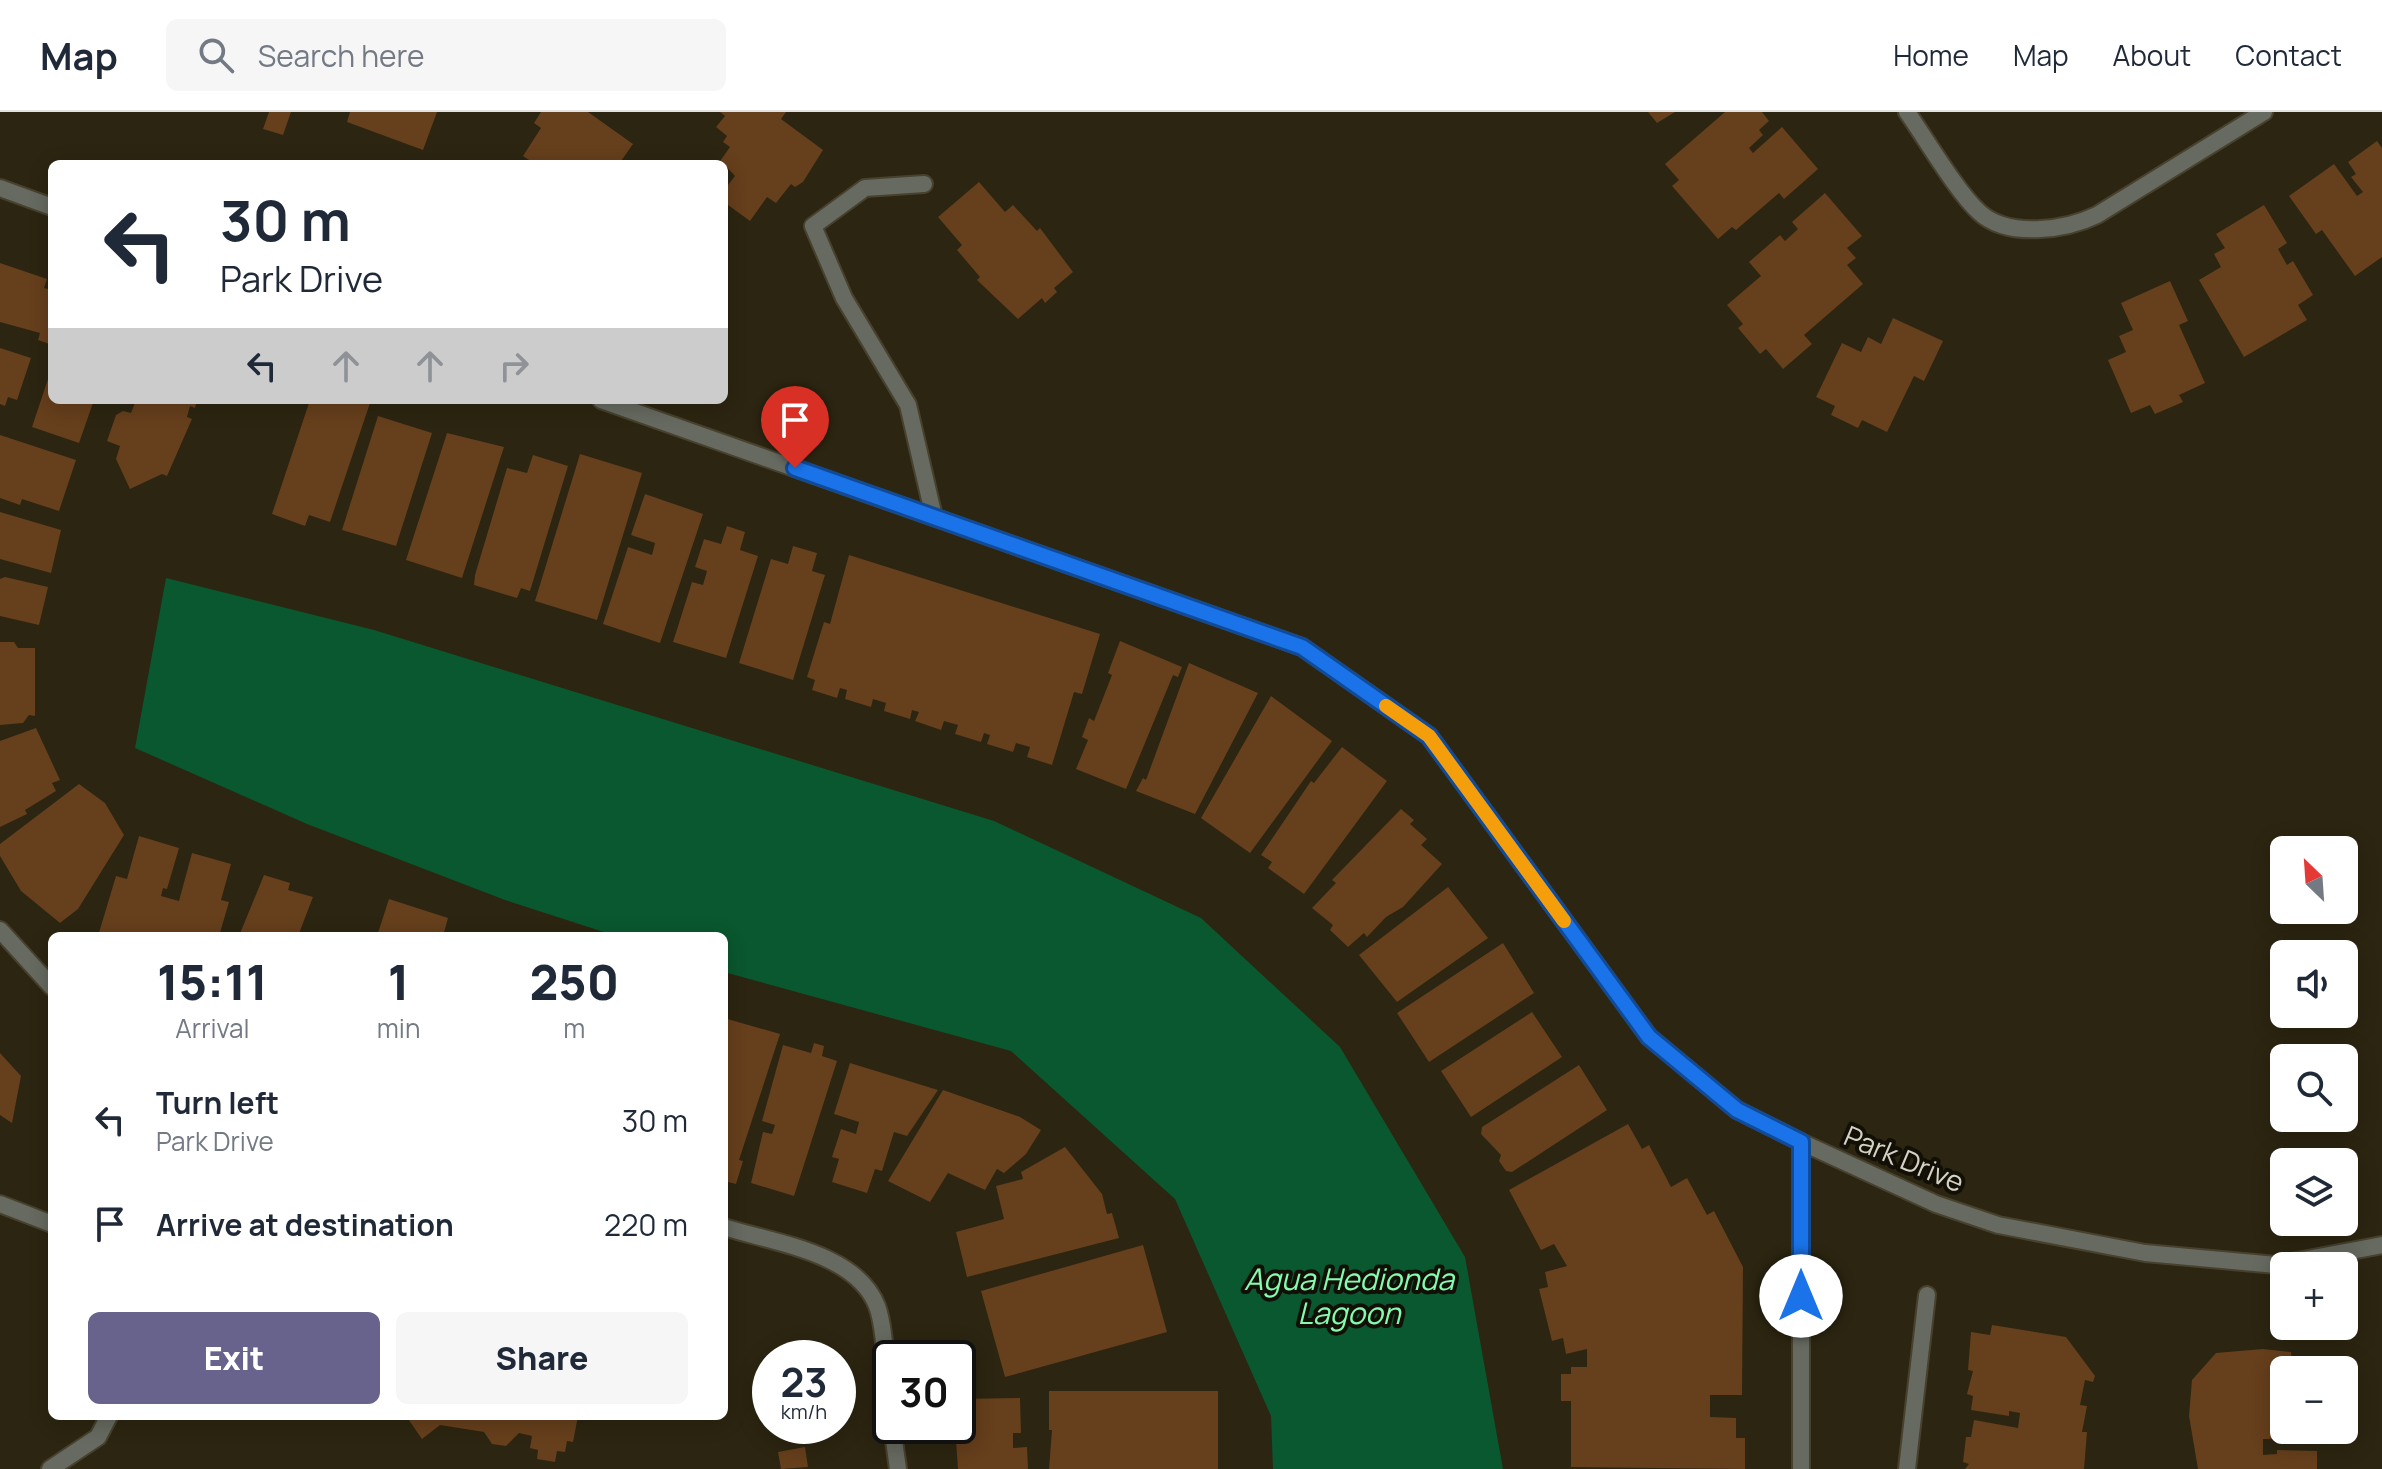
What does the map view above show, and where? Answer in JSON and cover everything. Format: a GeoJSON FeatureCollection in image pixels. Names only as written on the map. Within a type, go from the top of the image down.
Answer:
{"type":"FeatureCollection","features":[{"type":"Feature","properties":{"kind":"street"},"geometry":{"type":"LineString","coordinates":[[1907,112],[1980,214],[2013,228],[2071,227],[2097,215],[2264,112]]}},
{"type":"Feature","properties":{"kind":"street"},"geometry":{"type":"LineString","coordinates":[[924,184],[865,188],[813,226],[844,298],[908,405],[934,517]]}},
{"type":"Feature","properties":{"kind":"street"},"geometry":{"type":"LineString","coordinates":[[0,188],[48,206]]}},
{"type":"Feature","properties":{"kind":"street","name":"Park Drive"},"geometry":{"type":"LineString","coordinates":[[612,404],[1302,647],[1429,736],[1649,1037],[1737,1110],[1801,1142],[1936,1204],[1998,1225],[2145,1253],[2276,1265],[2382,1245]]}},
{"type":"Feature","properties":{"kind":"street"},"geometry":{"type":"LineString","coordinates":[[0,930],[48,983]]}},
{"type":"Feature","properties":{"kind":"street"},"geometry":{"type":"LineString","coordinates":[[1801,1142],[1801,1469]]}},
{"type":"Feature","properties":{"kind":"street"},"geometry":{"type":"LineString","coordinates":[[0,1204],[48,1222]]}},
{"type":"Feature","properties":{"kind":"street"},"geometry":{"type":"LineString","coordinates":[[728,1228],[829,1260],[859,1278],[877,1307],[881,1340]]}},
{"type":"Feature","properties":{"kind":"street"},"geometry":{"type":"LineString","coordinates":[[1907,1469],[1927,1295]]}},
{"type":"Feature","properties":{"kind":"street"},"geometry":{"type":"LineString","coordinates":[[50,1469],[98,1437],[107,1420]]}},
{"type":"Feature","properties":{"kind":"street"},"geometry":{"type":"LineString","coordinates":[[895,1444],[898,1469]]}},
{"type":"Feature","properties":{"kind":"water","name":"Agua Hedionda Lagoon"},"geometry":{"type":"Polygon","coordinates":[[[166,578],[374,630],[994,821],[1201,918],[1340,1047],[1465,1257],[1503,1469],[1273,1469],[1271,1416],[1175,1199],[1011,1051],[728,973],[728,932],[604,932],[505,900],[307,824],[135,748],[166,578]]]}},
{"type":"Feature","properties":{"kind":"building"},"geometry":{"type":"Polygon","coordinates":[[[269,112],[291,112],[283,135],[263,129],[269,112]]]}},
{"type":"Feature","properties":{"kind":"building"},"geometry":{"type":"Polygon","coordinates":[[[350,112],[437,112],[423,150],[347,122],[350,112]]]}},
{"type":"Feature","properties":{"kind":"building"},"geometry":{"type":"Polygon","coordinates":[[[541,112],[588,112],[633,144],[622,160],[529,160],[523,156],[541,128],[534,123],[541,112]]]}},
{"type":"Feature","properties":{"kind":"building"},"geometry":{"type":"Polygon","coordinates":[[[720,112],[786,112],[781,119],[823,150],[803,182],[795,187],[791,184],[776,203],[767,197],[750,221],[728,205],[728,185],[735,176],[728,168],[728,160],[721,160],[730,147],[723,142],[727,136],[716,127],[725,116],[720,112]]]}},
{"type":"Feature","properties":{"kind":"building"},"geometry":{"type":"Polygon","coordinates":[[[1648,112],[1675,112],[1657,123],[1648,112]]]}},
{"type":"Feature","properties":{"kind":"building"},"geometry":{"type":"Polygon","coordinates":[[[1725,112],[1762,112],[1769,121],[1759,130],[1763,135],[1749,148],[1753,153],[1782,127],[1818,169],[1784,199],[1779,193],[1736,230],[1732,227],[1718,239],[1672,186],[1679,180],[1665,164],[1725,112]]]}},
{"type":"Feature","properties":{"kind":"building"},"geometry":{"type":"Polygon","coordinates":[[[2377,141],[2382,148],[2382,257],[2355,276],[2322,230],[2316,234],[2289,196],[2334,164],[2357,196],[2363,192],[2351,177],[2356,174],[2348,162],[2377,141]]]}},
{"type":"Feature","properties":{"kind":"building"},"geometry":{"type":"Polygon","coordinates":[[[979,182],[1005,212],[1013,205],[1037,231],[1040,228],[1073,272],[1054,288],[1057,292],[1045,303],[1042,298],[1018,319],[977,280],[980,277],[957,250],[962,245],[938,217],[979,182]]]}},
{"type":"Feature","properties":{"kind":"building"},"geometry":{"type":"Polygon","coordinates":[[[1825,193],[1862,236],[1847,248],[1856,258],[1847,265],[1863,284],[1804,335],[1812,344],[1783,369],[1766,349],[1760,354],[1738,328],[1743,324],[1727,305],[1761,276],[1749,262],[1780,235],[1785,241],[1798,229],[1792,222],[1825,193]]]}},
{"type":"Feature","properties":{"kind":"building"},"geometry":{"type":"Polygon","coordinates":[[[2264,205],[2287,243],[2278,249],[2287,265],[2293,261],[2313,295],[2298,305],[2307,320],[2244,357],[2199,280],[2221,267],[2214,254],[2225,248],[2216,234],[2264,205]]]}},
{"type":"Feature","properties":{"kind":"building"},"geometry":{"type":"Polygon","coordinates":[[[0,263],[47,279],[44,288],[48,289],[48,344],[38,340],[40,333],[0,322],[0,263]]]}},
{"type":"Feature","properties":{"kind":"building"},"geometry":{"type":"Polygon","coordinates":[[[2170,281],[2188,321],[2179,325],[2205,383],[2179,395],[2183,402],[2155,414],[2150,405],[2131,413],[2108,360],[2126,352],[2119,336],[2133,330],[2121,303],[2170,281]]]}},
{"type":"Feature","properties":{"kind":"building"},"geometry":{"type":"Polygon","coordinates":[[[1893,318],[1943,341],[1924,381],[1914,376],[1887,432],[1862,420],[1858,428],[1831,415],[1835,406],[1816,397],[1842,343],[1861,352],[1868,337],[1881,344],[1893,318]]]}},
{"type":"Feature","properties":{"kind":"building"},"geometry":{"type":"Polygon","coordinates":[[[0,348],[31,358],[17,400],[8,397],[5,406],[0,404],[0,348]]]}},
{"type":"Feature","properties":{"kind":"building"},"geometry":{"type":"Polygon","coordinates":[[[48,379],[48,404],[93,404],[79,443],[32,427],[48,379]]]}},
{"type":"Feature","properties":{"kind":"building"},"geometry":{"type":"Polygon","coordinates":[[[134,404],[196,404],[195,408],[190,406],[187,417],[192,419],[167,476],[162,474],[130,489],[116,459],[120,446],[107,441],[116,415],[123,411],[131,413],[134,404]]]}},
{"type":"Feature","properties":{"kind":"building"},"geometry":{"type":"Polygon","coordinates":[[[309,404],[370,404],[330,522],[309,515],[305,526],[272,514],[309,404]]]}},
{"type":"Feature","properties":{"kind":"building"},"geometry":{"type":"Polygon","coordinates":[[[378,416],[432,433],[396,546],[342,530],[378,416]]]}},
{"type":"Feature","properties":{"kind":"building"},"geometry":{"type":"Polygon","coordinates":[[[447,433],[504,447],[462,578],[406,560],[447,433]]]}},
{"type":"Feature","properties":{"kind":"building"},"geometry":{"type":"Polygon","coordinates":[[[0,435],[76,460],[59,511],[22,499],[20,505],[0,498],[0,435]]]}},
{"type":"Feature","properties":{"kind":"building"},"geometry":{"type":"Polygon","coordinates":[[[580,454],[642,473],[597,620],[535,601],[580,454]]]}},
{"type":"Feature","properties":{"kind":"building"},"geometry":{"type":"Polygon","coordinates":[[[533,455],[568,466],[530,591],[521,588],[517,598],[474,585],[475,575],[507,468],[527,473],[533,455]]]}},
{"type":"Feature","properties":{"kind":"building"},"geometry":{"type":"Polygon","coordinates":[[[645,494],[703,514],[660,643],[603,624],[628,547],[652,555],[655,543],[631,535],[645,494]]]}},
{"type":"Feature","properties":{"kind":"building"},"geometry":{"type":"Polygon","coordinates":[[[0,512],[61,530],[51,573],[0,559],[0,512]]]}},
{"type":"Feature","properties":{"kind":"building"},"geometry":{"type":"Polygon","coordinates":[[[727,526],[745,532],[740,550],[758,556],[726,658],[673,642],[692,582],[703,585],[707,571],[695,567],[704,539],[721,544],[727,526]]]}},
{"type":"Feature","properties":{"kind":"building"},"geometry":{"type":"Polygon","coordinates":[[[793,546],[817,553],[812,571],[825,575],[793,680],[739,663],[771,559],[788,564],[793,546]]]}},
{"type":"Feature","properties":{"kind":"building"},"geometry":{"type":"Polygon","coordinates":[[[849,555],[1100,634],[1082,694],[1074,692],[1052,765],[1027,757],[1030,747],[1016,743],[1013,752],[987,744],[990,735],[984,733],[981,742],[955,734],[958,725],[944,721],[941,730],[915,721],[919,712],[912,710],[910,719],[884,711],[886,703],[873,699],[871,707],[845,699],[847,690],[840,688],[837,698],[812,690],[815,680],[807,677],[824,622],[830,624],[849,555]]]}},
{"type":"Feature","properties":{"kind":"building"},"geometry":{"type":"Polygon","coordinates":[[[5,577],[48,587],[39,625],[0,616],[0,579],[5,577]]]}},
{"type":"Feature","properties":{"kind":"building"},"geometry":{"type":"Polygon","coordinates":[[[1120,641],[1182,667],[1178,677],[1173,675],[1126,789],[1076,769],[1088,740],[1082,737],[1089,718],[1094,721],[1112,675],[1108,673],[1120,641]]]}},
{"type":"Feature","properties":{"kind":"building"},"geometry":{"type":"Polygon","coordinates":[[[0,642],[14,642],[18,648],[35,648],[35,716],[29,715],[23,723],[0,725],[0,642]]]}},
{"type":"Feature","properties":{"kind":"building"},"geometry":{"type":"Polygon","coordinates":[[[1189,663],[1258,693],[1195,814],[1136,791],[1143,778],[1146,780],[1189,663]]]}},
{"type":"Feature","properties":{"kind":"building"},"geometry":{"type":"Polygon","coordinates":[[[1271,696],[1332,741],[1250,853],[1201,818],[1271,696]]]}},
{"type":"Feature","properties":{"kind":"building"},"geometry":{"type":"Polygon","coordinates":[[[36,728],[60,780],[52,783],[56,791],[25,810],[27,814],[0,827],[0,741],[36,728]]]}},
{"type":"Feature","properties":{"kind":"building"},"geometry":{"type":"Polygon","coordinates":[[[1342,747],[1387,781],[1304,894],[1268,868],[1272,862],[1261,855],[1311,781],[1314,783],[1342,747]]]}},
{"type":"Feature","properties":{"kind":"building"},"geometry":{"type":"Polygon","coordinates":[[[79,784],[105,803],[124,835],[78,909],[60,923],[21,891],[0,856],[0,844],[79,784]]]}},
{"type":"Feature","properties":{"kind":"building"},"geometry":{"type":"Polygon","coordinates":[[[1401,809],[1414,820],[1410,824],[1427,839],[1421,845],[1442,864],[1403,907],[1386,917],[1367,937],[1364,933],[1348,947],[1330,930],[1333,925],[1312,908],[1336,883],[1332,880],[1401,809]]]}},
{"type":"Feature","properties":{"kind":"building"},"geometry":{"type":"Polygon","coordinates":[[[139,836],[179,848],[167,889],[163,888],[161,896],[179,901],[192,853],[231,864],[221,900],[229,902],[220,932],[99,932],[116,876],[127,879],[139,836]]]}},
{"type":"Feature","properties":{"kind":"building"},"geometry":{"type":"Polygon","coordinates":[[[264,875],[290,883],[288,890],[313,897],[300,932],[241,932],[264,875]]]}},
{"type":"Feature","properties":{"kind":"building"},"geometry":{"type":"Polygon","coordinates":[[[1448,887],[1488,938],[1397,1002],[1359,955],[1448,887]]]}},
{"type":"Feature","properties":{"kind":"building"},"geometry":{"type":"Polygon","coordinates":[[[389,899],[448,918],[444,932],[378,932],[389,899]]]}},
{"type":"Feature","properties":{"kind":"building"},"geometry":{"type":"Polygon","coordinates":[[[1503,943],[1534,993],[1429,1062],[1397,1013],[1503,943]]]}},
{"type":"Feature","properties":{"kind":"building"},"geometry":{"type":"Polygon","coordinates":[[[1532,1012],[1562,1057],[1471,1117],[1441,1071],[1532,1012]]]}},
{"type":"Feature","properties":{"kind":"building"},"geometry":{"type":"Polygon","coordinates":[[[728,1019],[780,1034],[739,1160],[743,1161],[736,1184],[728,1182],[728,1019]]]}},
{"type":"Feature","properties":{"kind":"building"},"geometry":{"type":"Polygon","coordinates":[[[814,1043],[824,1046],[822,1056],[837,1061],[794,1196],[751,1183],[763,1132],[772,1134],[775,1125],[762,1121],[783,1045],[811,1053],[814,1043]]]}},
{"type":"Feature","properties":{"kind":"building"},"geometry":{"type":"Polygon","coordinates":[[[0,1053],[21,1076],[12,1123],[0,1115],[0,1053]]]}},
{"type":"Feature","properties":{"kind":"building"},"geometry":{"type":"Polygon","coordinates":[[[850,1063],[938,1090],[907,1136],[894,1132],[882,1171],[875,1169],[867,1193],[832,1182],[839,1159],[832,1157],[841,1129],[856,1134],[859,1122],[834,1114],[850,1063]]]}},
{"type":"Feature","properties":{"kind":"building"},"geometry":{"type":"Polygon","coordinates":[[[1579,1065],[1607,1110],[1512,1172],[1506,1171],[1499,1161],[1501,1155],[1481,1134],[1482,1127],[1579,1065]]]}},
{"type":"Feature","properties":{"kind":"building"},"geometry":{"type":"Polygon","coordinates":[[[943,1090],[1020,1117],[1041,1130],[1026,1154],[1004,1173],[997,1169],[985,1190],[948,1173],[930,1202],[888,1181],[943,1090]]]}},
{"type":"Feature","properties":{"kind":"building"},"geometry":{"type":"Polygon","coordinates":[[[1628,1124],[1642,1149],[1649,1145],[1671,1187],[1687,1178],[1707,1215],[1714,1211],[1743,1267],[1742,1395],[1710,1395],[1710,1417],[1736,1418],[1736,1438],[1745,1438],[1745,1469],[1571,1467],[1571,1401],[1561,1401],[1561,1374],[1571,1374],[1571,1367],[1587,1367],[1587,1349],[1566,1354],[1563,1338],[1552,1341],[1539,1289],[1548,1287],[1545,1272],[1567,1266],[1554,1244],[1541,1250],[1509,1190],[1628,1124]]]}},
{"type":"Feature","properties":{"kind":"building"},"geometry":{"type":"Polygon","coordinates":[[[1065,1147],[1102,1194],[1107,1214],[1112,1213],[1119,1238],[967,1277],[956,1232],[1004,1219],[996,1186],[1023,1179],[1021,1172],[1065,1147]]]}},
{"type":"Feature","properties":{"kind":"building"},"geometry":{"type":"Polygon","coordinates":[[[1143,1245],[1167,1332],[1005,1377],[981,1291],[1143,1245]]]}},
{"type":"Feature","properties":{"kind":"building"},"geometry":{"type":"Polygon","coordinates":[[[1992,1325],[2066,1337],[2095,1376],[2093,1382],[2085,1380],[2080,1405],[2087,1406],[2082,1432],[2087,1432],[2084,1469],[1965,1469],[1969,1464],[1963,1462],[1966,1437],[1971,1437],[1974,1420],[2018,1428],[2020,1413],[2009,1411],[2009,1416],[1971,1410],[1973,1396],[1967,1394],[1973,1371],[1968,1370],[1971,1332],[1990,1335],[1992,1325]]]}},
{"type":"Feature","properties":{"kind":"building"},"geometry":{"type":"Polygon","coordinates":[[[2263,1349],[2291,1352],[2291,1356],[2270,1356],[2270,1439],[2263,1439],[2263,1455],[2277,1454],[2277,1450],[2317,1451],[2317,1469],[2198,1469],[2189,1416],[2192,1380],[2216,1353],[2263,1349]]]}},
{"type":"Feature","properties":{"kind":"building"},"geometry":{"type":"Polygon","coordinates":[[[1049,1391],[1218,1391],[1218,1469],[1049,1469],[1052,1430],[1049,1430],[1049,1391]]]}},
{"type":"Feature","properties":{"kind":"building"},"geometry":{"type":"Polygon","coordinates":[[[1020,1398],[1021,1433],[1013,1433],[1013,1448],[1027,1447],[1028,1469],[958,1469],[956,1444],[976,1444],[976,1399],[1020,1398]]]}},
{"type":"Feature","properties":{"kind":"building"},"geometry":{"type":"Polygon","coordinates":[[[409,1420],[577,1420],[573,1442],[567,1441],[565,1452],[557,1451],[555,1462],[537,1459],[538,1450],[530,1448],[532,1436],[519,1433],[506,1446],[492,1444],[484,1432],[440,1425],[422,1439],[409,1420]]]}},
{"type":"Feature","properties":{"kind":"building"},"geometry":{"type":"Polygon","coordinates":[[[805,1447],[808,1467],[781,1469],[778,1452],[805,1447]]]}},
{"type":"Feature","properties":{"kind":"slow traffic"},"geometry":{"type":"LineString","coordinates":[[1386,706],[1429,736],[1564,921]]}},
{"type":"Feature","properties":{"kind":"route"},"geometry":{"type":"LineString","coordinates":[[795,468],[1302,647],[1429,736],[1649,1037],[1737,1110],[1801,1142],[1801,1296]]}}]}
